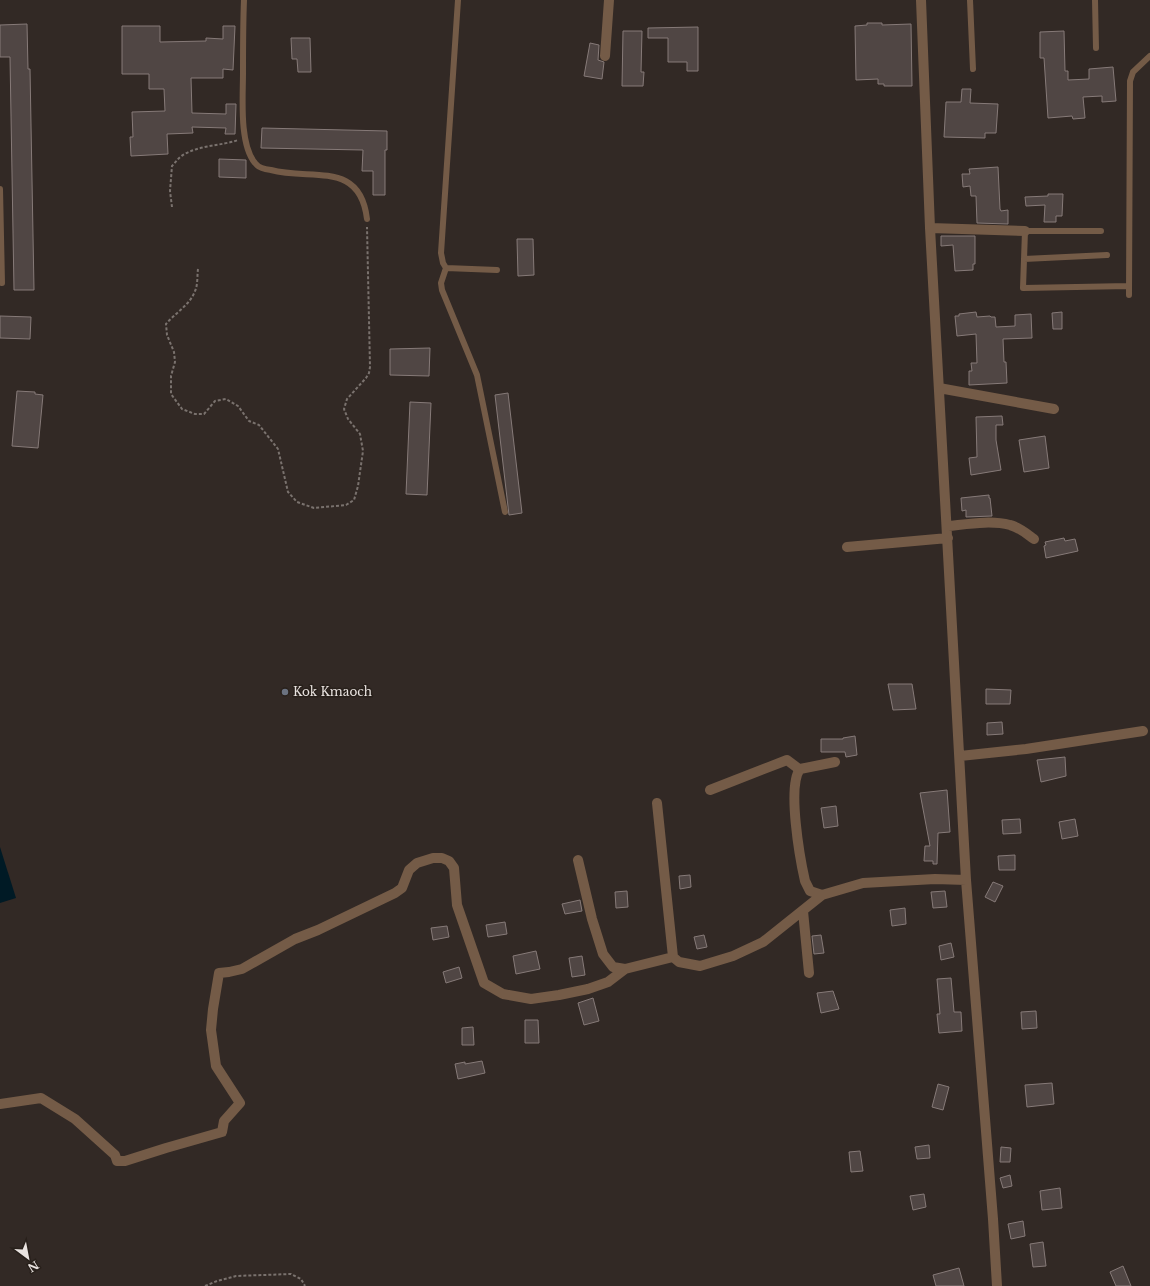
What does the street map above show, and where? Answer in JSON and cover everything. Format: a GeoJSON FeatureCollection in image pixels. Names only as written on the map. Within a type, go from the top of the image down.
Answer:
{"type":"FeatureCollection","features":[{"type":"Feature","properties":{"kind":"street"},"geometry":{"type":"LineString","coordinates":[[605,56],[609,0]]}},
{"type":"Feature","properties":{"kind":"street"},"geometry":{"type":"LineString","coordinates":[[921,0],[930,228],[948,526],[966,880],[997,1286]]}},
{"type":"Feature","properties":{"kind":"street"},"geometry":{"type":"LineString","coordinates":[[930,228],[1025,231]]}},
{"type":"Feature","properties":{"kind":"street"},"geometry":{"type":"LineString","coordinates":[[940,388],[1054,408]]}},
{"type":"Feature","properties":{"kind":"street"},"geometry":{"type":"LineString","coordinates":[[948,526],[994,523],[1011,525],[1034,539]]}},
{"type":"Feature","properties":{"kind":"street"},"geometry":{"type":"LineString","coordinates":[[847,547],[948,538]]}},
{"type":"Feature","properties":{"kind":"street"},"geometry":{"type":"LineString","coordinates":[[960,756],[1026,749],[1143,731]]}},
{"type":"Feature","properties":{"kind":"street"},"geometry":{"type":"LineString","coordinates":[[710,790],[787,760],[800,769]]}},
{"type":"Feature","properties":{"kind":"street"},"geometry":{"type":"LineString","coordinates":[[800,769],[835,762]]}},
{"type":"Feature","properties":{"kind":"street"},"geometry":{"type":"LineString","coordinates":[[800,769],[794,788],[802,868],[805,881],[810,891],[822,895]]}},
{"type":"Feature","properties":{"kind":"street"},"geometry":{"type":"LineString","coordinates":[[657,803],[673,957],[679,962],[700,966],[733,956],[763,942],[822,895],[863,883],[966,880]]}},
{"type":"Feature","properties":{"kind":"street"},"geometry":{"type":"LineString","coordinates":[[0,1104],[42,1098],[75,1118],[114,1155],[117,1161],[125,1161],[222,1132],[224,1121],[240,1103],[216,1066],[211,1030],[219,973],[242,968],[295,939],[318,930],[395,892],[402,888],[409,870],[417,863],[433,858],[442,858],[449,861],[454,868],[457,905],[484,983],[494,989],[503,994],[531,999],[559,995],[588,989],[608,982],[625,969]]}},
{"type":"Feature","properties":{"kind":"street"},"geometry":{"type":"LineString","coordinates":[[578,860],[592,919],[606,961],[612,967],[625,969],[673,957]]}},
{"type":"Feature","properties":{"kind":"street"},"geometry":{"type":"LineString","coordinates":[[803,911],[809,973]]}},
{"type":"Feature","properties":{"kind":"lane"},"geometry":{"type":"LineString","coordinates":[[244,0],[243,126],[245,138],[254,162],[260,168],[293,174],[335,176],[348,182],[361,196],[366,210],[366,219]]}},
{"type":"Feature","properties":{"kind":"lane"},"geometry":{"type":"LineString","coordinates":[[458,0],[441,253],[443,263],[446,268],[441,283],[442,290],[477,375],[505,512]]}},
{"type":"Feature","properties":{"kind":"lane"},"geometry":{"type":"LineString","coordinates":[[970,0],[973,69]]}},
{"type":"Feature","properties":{"kind":"lane"},"geometry":{"type":"LineString","coordinates":[[1095,0],[1096,48]]}},
{"type":"Feature","properties":{"kind":"lane"},"geometry":{"type":"LineString","coordinates":[[1129,295],[1130,81],[1133,72],[1150,56]]}},
{"type":"Feature","properties":{"kind":"lane"},"geometry":{"type":"LineString","coordinates":[[0,189],[2,283]]}},
{"type":"Feature","properties":{"kind":"lane"},"geometry":{"type":"LineString","coordinates":[[1101,231],[1025,231],[1023,288],[1130,286]]}},
{"type":"Feature","properties":{"kind":"lane"},"geometry":{"type":"LineString","coordinates":[[1024,259],[1107,255]]}},
{"type":"Feature","properties":{"kind":"lane"},"geometry":{"type":"LineString","coordinates":[[446,268],[497,270]]}},
{"type":"Feature","properties":{"kind":"path"},"geometry":{"type":"LineString","coordinates":[[172,208],[170,191],[172,166],[184,155],[204,147],[226,144],[245,138]]}},
{"type":"Feature","properties":{"kind":"path"},"geometry":{"type":"LineString","coordinates":[[198,269],[195,291],[187,304],[172,316],[166,324],[167,335],[174,352],[175,362],[171,376],[171,394],[182,409],[195,414],[204,414],[215,401],[226,399],[238,406],[249,421],[259,425],[278,449],[288,492],[297,502],[314,508],[346,505],[354,500],[358,486],[363,450],[360,434],[348,419],[344,410],[347,399],[366,378],[370,367],[366,219]]}},
{"type":"Feature","properties":{"kind":"path"},"geometry":{"type":"LineString","coordinates":[[205,1286],[217,1280],[236,1276],[284,1274],[292,1274],[301,1279],[305,1286]]}},
{"type":"Feature","properties":{"kind":"water"},"geometry":{"type":"Polygon","coordinates":[[[0,847],[16,898],[0,903],[0,847]]]}},
{"type":"Feature","properties":{"kind":"building"},"geometry":{"type":"Polygon","coordinates":[[[867,23],[882,23],[882,25],[911,24],[912,86],[884,86],[884,84],[878,84],[878,79],[856,80],[855,26],[867,25],[867,23]]]}},
{"type":"Feature","properties":{"kind":"building"},"geometry":{"type":"Polygon","coordinates":[[[27,24],[28,69],[30,69],[34,290],[14,290],[10,57],[0,57],[0,25],[27,24]]]}},
{"type":"Feature","properties":{"kind":"building"},"geometry":{"type":"Polygon","coordinates":[[[122,26],[160,26],[160,42],[206,41],[206,38],[223,39],[223,26],[235,26],[233,70],[223,69],[223,78],[191,78],[192,113],[226,114],[226,104],[236,104],[235,134],[225,134],[226,128],[192,127],[193,133],[167,134],[168,154],[131,156],[130,137],[133,137],[132,112],[165,111],[164,89],[149,89],[149,74],[122,74],[122,26]]]}},
{"type":"Feature","properties":{"kind":"building"},"geometry":{"type":"Polygon","coordinates":[[[698,27],[698,71],[687,71],[687,62],[668,62],[668,38],[648,38],[648,28],[698,27]]]}},
{"type":"Feature","properties":{"kind":"building"},"geometry":{"type":"Polygon","coordinates":[[[623,31],[642,31],[641,72],[644,72],[643,86],[622,86],[623,31]]]}},
{"type":"Feature","properties":{"kind":"building"},"geometry":{"type":"Polygon","coordinates":[[[1064,31],[1065,71],[1068,71],[1068,80],[1089,79],[1089,69],[1113,67],[1116,101],[1102,102],[1102,96],[1083,97],[1085,118],[1073,119],[1072,116],[1048,118],[1044,58],[1040,58],[1040,32],[1064,31]]]}},
{"type":"Feature","properties":{"kind":"building"},"geometry":{"type":"Polygon","coordinates":[[[291,38],[310,38],[311,72],[298,72],[297,59],[292,59],[291,38]]]}},
{"type":"Feature","properties":{"kind":"building"},"geometry":{"type":"Polygon","coordinates":[[[590,43],[599,45],[598,60],[604,62],[602,79],[584,76],[590,43]]]}},
{"type":"Feature","properties":{"kind":"building"},"geometry":{"type":"Polygon","coordinates":[[[962,89],[971,89],[970,103],[998,104],[996,133],[985,133],[985,138],[944,137],[946,102],[961,102],[962,89]]]}},
{"type":"Feature","properties":{"kind":"building"},"geometry":{"type":"Polygon","coordinates":[[[262,128],[387,131],[387,150],[385,150],[385,195],[373,195],[373,171],[362,171],[363,150],[261,148],[262,128]]]}},
{"type":"Feature","properties":{"kind":"building"},"geometry":{"type":"Polygon","coordinates":[[[219,159],[246,160],[246,178],[219,177],[219,159]]]}},
{"type":"Feature","properties":{"kind":"building"},"geometry":{"type":"Polygon","coordinates":[[[998,167],[1000,209],[1001,211],[1008,210],[1008,224],[977,223],[976,196],[971,196],[970,186],[963,187],[962,174],[970,174],[969,169],[998,167]]]}},
{"type":"Feature","properties":{"kind":"building"},"geometry":{"type":"Polygon","coordinates":[[[1048,194],[1063,194],[1062,216],[1056,216],[1056,222],[1044,222],[1045,205],[1026,206],[1025,197],[1048,196],[1048,194]]]}},
{"type":"Feature","properties":{"kind":"building"},"geometry":{"type":"Polygon","coordinates":[[[941,236],[975,236],[975,264],[973,264],[973,270],[955,271],[953,245],[941,246],[941,236]]]}},
{"type":"Feature","properties":{"kind":"building"},"geometry":{"type":"Polygon","coordinates":[[[517,239],[533,239],[534,275],[518,276],[517,239]]]}},
{"type":"Feature","properties":{"kind":"building"},"geometry":{"type":"Polygon","coordinates":[[[976,312],[977,317],[995,317],[996,327],[1015,326],[1015,315],[1031,314],[1032,338],[1003,339],[1007,383],[969,385],[969,371],[972,371],[971,363],[977,363],[976,334],[957,336],[955,316],[959,316],[959,314],[976,312]]]}},
{"type":"Feature","properties":{"kind":"building"},"geometry":{"type":"Polygon","coordinates":[[[1062,312],[1062,329],[1053,329],[1052,313],[1062,312]]]}},
{"type":"Feature","properties":{"kind":"building"},"geometry":{"type":"Polygon","coordinates":[[[0,316],[31,317],[30,339],[0,338],[0,316]]]}},
{"type":"Feature","properties":{"kind":"building"},"geometry":{"type":"Polygon","coordinates":[[[430,348],[429,376],[390,375],[390,349],[430,348]]]}},
{"type":"Feature","properties":{"kind":"building"},"geometry":{"type":"Polygon","coordinates":[[[17,391],[35,392],[35,394],[43,395],[38,448],[12,446],[17,391]]]}},
{"type":"Feature","properties":{"kind":"building"},"geometry":{"type":"Polygon","coordinates":[[[508,393],[522,513],[509,515],[495,395],[508,393]]]}},
{"type":"Feature","properties":{"kind":"building"},"geometry":{"type":"Polygon","coordinates":[[[410,402],[431,403],[427,495],[406,494],[410,402]]]}},
{"type":"Feature","properties":{"kind":"building"},"geometry":{"type":"Polygon","coordinates":[[[1002,416],[1003,425],[996,425],[996,440],[1001,470],[971,475],[969,458],[977,457],[976,417],[1002,416]]]}},
{"type":"Feature","properties":{"kind":"building"},"geometry":{"type":"Polygon","coordinates":[[[1045,436],[1049,468],[1024,472],[1019,440],[1045,436]]]}},
{"type":"Feature","properties":{"kind":"building"},"geometry":{"type":"Polygon","coordinates":[[[989,495],[992,516],[966,517],[966,510],[962,511],[961,498],[989,495]]]}},
{"type":"Feature","properties":{"kind":"building"},"geometry":{"type":"Polygon","coordinates":[[[1064,538],[1065,541],[1075,539],[1078,551],[1046,558],[1044,546],[1046,545],[1045,542],[1064,538]]]}},
{"type":"Feature","properties":{"kind":"building"},"geometry":{"type":"Polygon","coordinates":[[[888,684],[912,684],[916,709],[893,710],[888,684]]]}},
{"type":"Feature","properties":{"kind":"building"},"geometry":{"type":"Polygon","coordinates":[[[986,689],[1011,690],[1010,704],[986,704],[986,689]]]}},
{"type":"Feature","properties":{"kind":"building"},"geometry":{"type":"Polygon","coordinates":[[[1002,722],[1003,734],[987,735],[987,723],[1002,722]]]}},
{"type":"Feature","properties":{"kind":"building"},"geometry":{"type":"Polygon","coordinates":[[[855,736],[857,755],[846,757],[845,752],[821,752],[821,739],[843,739],[855,736]]]}},
{"type":"Feature","properties":{"kind":"building"},"geometry":{"type":"Polygon","coordinates":[[[1065,757],[1066,776],[1041,782],[1037,760],[1065,757]]]}},
{"type":"Feature","properties":{"kind":"building"},"geometry":{"type":"Polygon","coordinates":[[[947,790],[950,832],[938,833],[937,864],[933,864],[933,861],[924,861],[925,846],[930,846],[920,793],[947,790]]]}},
{"type":"Feature","properties":{"kind":"building"},"geometry":{"type":"Polygon","coordinates":[[[836,806],[838,826],[824,828],[821,808],[836,806]]]}},
{"type":"Feature","properties":{"kind":"building"},"geometry":{"type":"Polygon","coordinates":[[[1020,819],[1021,833],[1003,834],[1002,820],[1020,819]]]}},
{"type":"Feature","properties":{"kind":"building"},"geometry":{"type":"Polygon","coordinates":[[[1075,819],[1078,836],[1062,839],[1059,822],[1075,819]]]}},
{"type":"Feature","properties":{"kind":"building"},"geometry":{"type":"Polygon","coordinates":[[[1015,855],[1015,870],[999,870],[998,856],[1015,855]]]}},
{"type":"Feature","properties":{"kind":"building"},"geometry":{"type":"Polygon","coordinates":[[[690,875],[691,887],[680,889],[679,876],[690,875]]]}},
{"type":"Feature","properties":{"kind":"building"},"geometry":{"type":"Polygon","coordinates":[[[993,882],[1003,886],[995,902],[985,897],[993,882]]]}},
{"type":"Feature","properties":{"kind":"building"},"geometry":{"type":"Polygon","coordinates":[[[627,891],[628,907],[616,908],[615,892],[627,891]]]}},
{"type":"Feature","properties":{"kind":"building"},"geometry":{"type":"Polygon","coordinates":[[[945,891],[947,907],[933,908],[931,892],[945,891]]]}},
{"type":"Feature","properties":{"kind":"building"},"geometry":{"type":"Polygon","coordinates":[[[580,900],[582,911],[565,914],[562,904],[580,900]]]}},
{"type":"Feature","properties":{"kind":"building"},"geometry":{"type":"Polygon","coordinates":[[[905,908],[906,924],[892,926],[890,910],[905,908]]]}},
{"type":"Feature","properties":{"kind":"building"},"geometry":{"type":"Polygon","coordinates":[[[505,922],[507,934],[488,937],[486,925],[505,922]]]}},
{"type":"Feature","properties":{"kind":"building"},"geometry":{"type":"Polygon","coordinates":[[[447,926],[449,937],[433,940],[431,928],[447,926]]]}},
{"type":"Feature","properties":{"kind":"building"},"geometry":{"type":"Polygon","coordinates":[[[704,935],[707,947],[697,949],[694,937],[704,935]]]}},
{"type":"Feature","properties":{"kind":"building"},"geometry":{"type":"Polygon","coordinates":[[[821,935],[824,953],[814,954],[812,936],[821,935]]]}},
{"type":"Feature","properties":{"kind":"building"},"geometry":{"type":"Polygon","coordinates":[[[951,943],[954,957],[941,960],[939,946],[951,943]]]}},
{"type":"Feature","properties":{"kind":"building"},"geometry":{"type":"Polygon","coordinates":[[[536,951],[540,969],[516,974],[513,956],[536,951]]]}},
{"type":"Feature","properties":{"kind":"building"},"geometry":{"type":"Polygon","coordinates":[[[582,956],[585,975],[572,977],[569,958],[582,956]]]}},
{"type":"Feature","properties":{"kind":"building"},"geometry":{"type":"Polygon","coordinates":[[[459,967],[462,978],[446,983],[443,972],[459,967]]]}},
{"type":"Feature","properties":{"kind":"building"},"geometry":{"type":"Polygon","coordinates":[[[951,978],[954,1012],[961,1012],[962,1031],[939,1033],[937,1014],[940,1014],[937,979],[951,978]]]}},
{"type":"Feature","properties":{"kind":"building"},"geometry":{"type":"Polygon","coordinates":[[[833,991],[839,1009],[821,1013],[817,993],[833,991]]]}},
{"type":"Feature","properties":{"kind":"building"},"geometry":{"type":"Polygon","coordinates":[[[593,998],[599,1021],[584,1025],[578,1003],[593,998]]]}},
{"type":"Feature","properties":{"kind":"building"},"geometry":{"type":"Polygon","coordinates":[[[1036,1011],[1037,1028],[1022,1029],[1021,1012],[1036,1011]]]}},
{"type":"Feature","properties":{"kind":"building"},"geometry":{"type":"Polygon","coordinates":[[[525,1020],[538,1020],[539,1043],[525,1043],[525,1020]]]}},
{"type":"Feature","properties":{"kind":"building"},"geometry":{"type":"Polygon","coordinates":[[[473,1027],[474,1045],[462,1045],[462,1028],[473,1027]]]}},
{"type":"Feature","properties":{"kind":"building"},"geometry":{"type":"Polygon","coordinates":[[[482,1061],[485,1073],[458,1079],[455,1064],[482,1061]]]}},
{"type":"Feature","properties":{"kind":"building"},"geometry":{"type":"Polygon","coordinates":[[[1052,1083],[1054,1104],[1027,1107],[1025,1085],[1052,1083]]]}},
{"type":"Feature","properties":{"kind":"building"},"geometry":{"type":"Polygon","coordinates":[[[938,1084],[949,1087],[943,1110],[932,1107],[938,1084]]]}},
{"type":"Feature","properties":{"kind":"building"},"geometry":{"type":"Polygon","coordinates":[[[929,1145],[930,1158],[917,1159],[915,1147],[929,1145]]]}},
{"type":"Feature","properties":{"kind":"building"},"geometry":{"type":"Polygon","coordinates":[[[1001,1147],[1011,1148],[1010,1162],[1000,1162],[1001,1147]]]}},
{"type":"Feature","properties":{"kind":"building"},"geometry":{"type":"Polygon","coordinates":[[[860,1151],[863,1171],[851,1172],[849,1152],[860,1151]]]}},
{"type":"Feature","properties":{"kind":"building"},"geometry":{"type":"Polygon","coordinates":[[[1010,1175],[1012,1186],[1003,1188],[1000,1178],[1010,1175]]]}},
{"type":"Feature","properties":{"kind":"building"},"geometry":{"type":"Polygon","coordinates":[[[1060,1188],[1062,1208],[1042,1210],[1040,1191],[1060,1188]]]}},
{"type":"Feature","properties":{"kind":"building"},"geometry":{"type":"Polygon","coordinates":[[[924,1194],[926,1207],[913,1210],[910,1196],[924,1194]]]}},
{"type":"Feature","properties":{"kind":"building"},"geometry":{"type":"Polygon","coordinates":[[[1023,1221],[1025,1236],[1011,1239],[1008,1224],[1023,1221]]]}},
{"type":"Feature","properties":{"kind":"building"},"geometry":{"type":"Polygon","coordinates":[[[1043,1242],[1046,1266],[1033,1267],[1030,1244],[1043,1242]]]}},
{"type":"Feature","properties":{"kind":"building"},"geometry":{"type":"Polygon","coordinates":[[[1123,1266],[1131,1286],[1116,1286],[1110,1272],[1123,1266]]]}},
{"type":"Feature","properties":{"kind":"building"},"geometry":{"type":"Polygon","coordinates":[[[959,1268],[964,1286],[936,1286],[933,1275],[959,1268]]]}},
{"type":"Feature","properties":{"kind":"place","name":"Kok Kmaoch"},"geometry":{"type":"Point","coordinates":[285,692]}}]}
